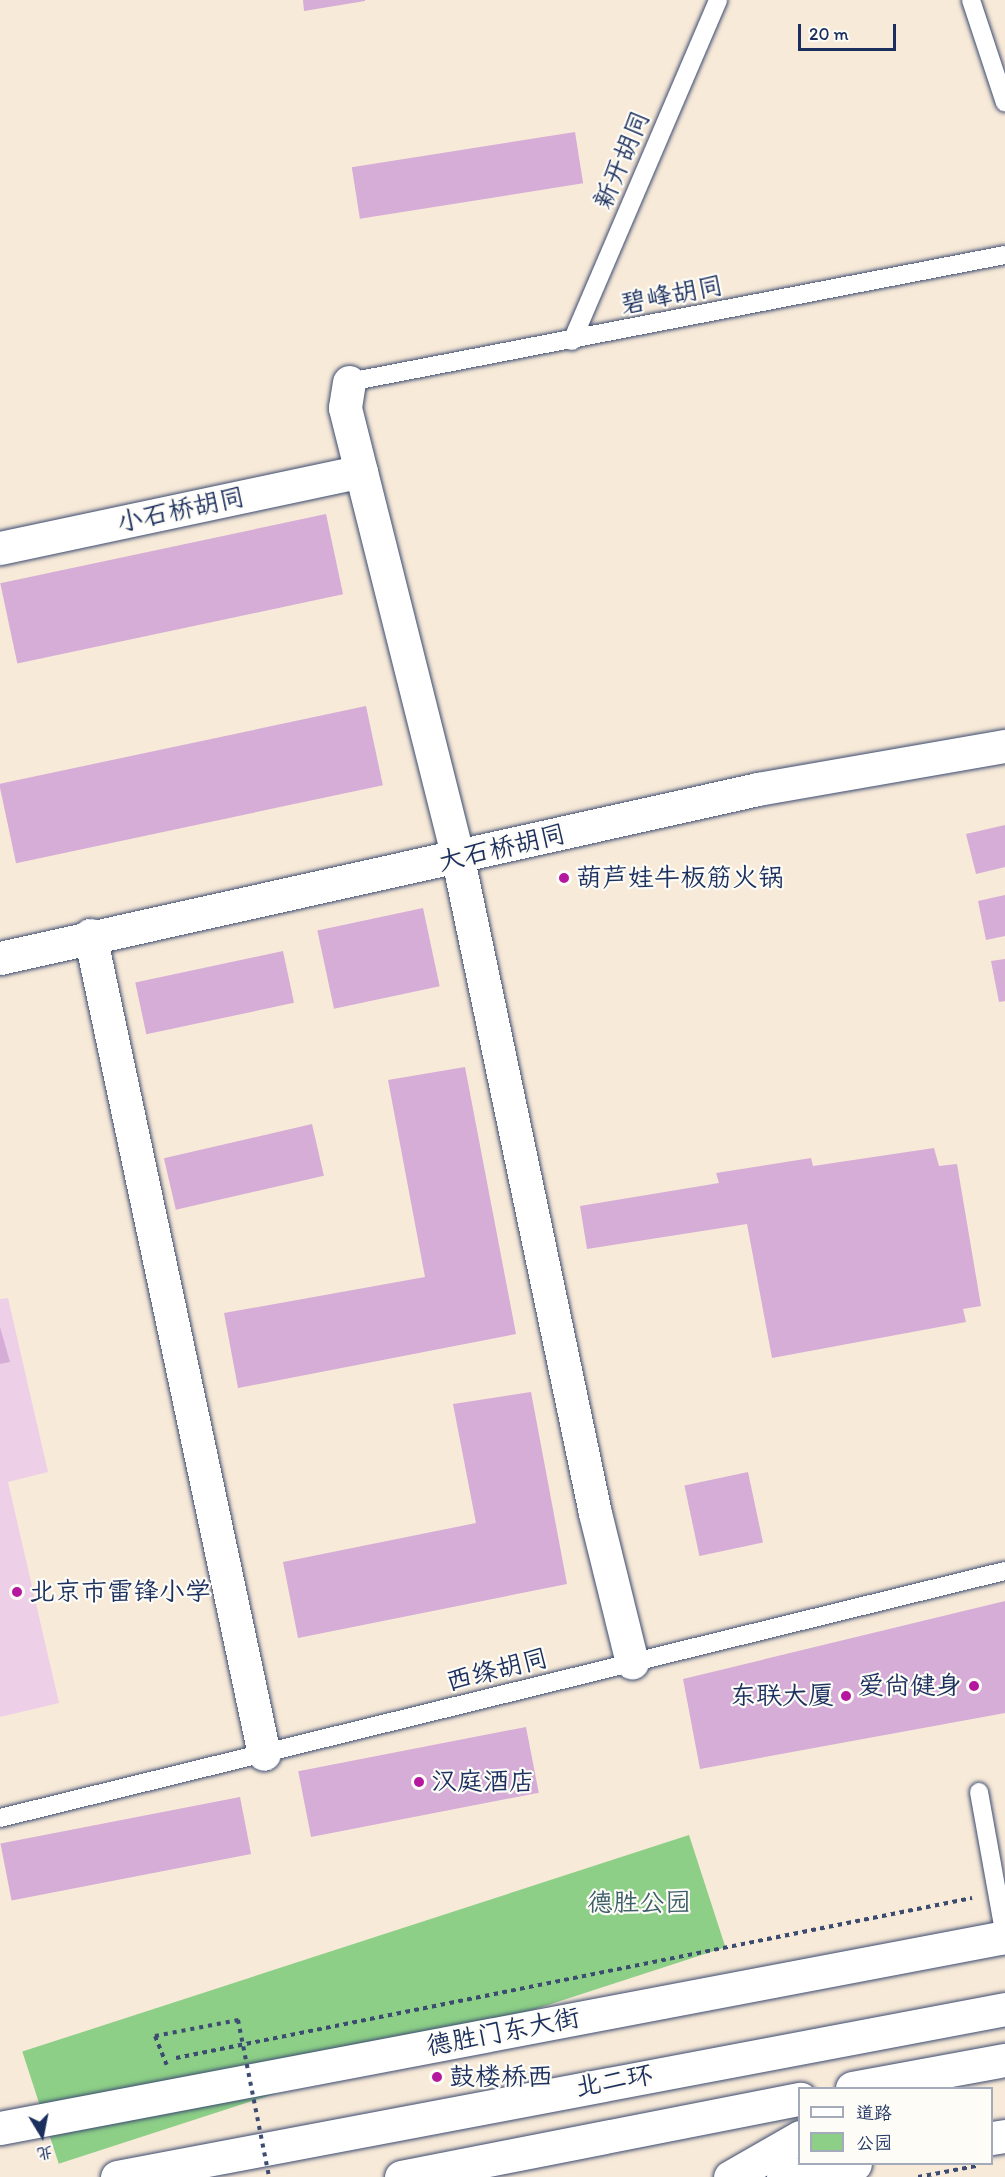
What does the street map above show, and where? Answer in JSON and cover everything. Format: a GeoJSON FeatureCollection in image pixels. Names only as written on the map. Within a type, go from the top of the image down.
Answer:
{"type":"FeatureCollection","features":[{"type":"Feature","properties":{"kind":"main road"},"geometry":{"type":"LineString","coordinates":[[349,382],[345,408],[458,859],[595,1513],[632,1663]]}},
{"type":"Feature","properties":{"kind":"main road","name":"小石桥胡同"},"geometry":{"type":"LineString","coordinates":[[0,548],[361,471]]}},
{"type":"Feature","properties":{"kind":"main road","name":"大石桥胡同"},"geometry":{"type":"LineString","coordinates":[[0,958],[90,935],[458,859],[758,789],[1005,746]]}},
{"type":"Feature","properties":{"kind":"main road"},"geometry":{"type":"LineString","coordinates":[[90,935],[264,1754]]}},
{"type":"Feature","properties":{"kind":"main road","name":"德胜门东大街"},"geometry":{"type":"LineString","coordinates":[[0,2128],[1005,1936]]}},
{"type":"Feature","properties":{"kind":"main road","name":"北二环"},"geometry":{"type":"LineString","coordinates":[[117,2177],[1005,2009]]}},
{"type":"Feature","properties":{"kind":"main road"},"geometry":{"type":"LineString","coordinates":[[862,2087],[891,2084],[1005,2060]]}},
{"type":"Feature","properties":{"kind":"main road","name":"北二环"},"geometry":{"type":"LineString","coordinates":[[401,2177],[798,2099]]}},
{"type":"Feature","properties":{"kind":"main road"},"geometry":{"type":"LineString","coordinates":[[993,2146],[1005,2136]]}},
{"type":"Feature","properties":{"kind":"main road"},"geometry":{"type":"LineString","coordinates":[[730,2177],[798,2138]]}},
{"type":"Feature","properties":{"kind":"main road"},"geometry":{"type":"LineString","coordinates":[[783,2177],[845,2165]]}},
{"type":"Feature","properties":{"kind":"lane","name":"新开胡同"},"geometry":{"type":"LineString","coordinates":[[572,341],[718,0]]}},
{"type":"Feature","properties":{"kind":"lane"},"geometry":{"type":"LineString","coordinates":[[971,0],[1005,103]]}},
{"type":"Feature","properties":{"kind":"lane","name":"碧峰胡同"},"geometry":{"type":"LineString","coordinates":[[349,382],[572,341],[1005,255]]}},
{"type":"Feature","properties":{"kind":"lane","name":"西绦胡同"},"geometry":{"type":"LineString","coordinates":[[0,1818],[1005,1571]]}},
{"type":"Feature","properties":{"kind":"lane"},"geometry":{"type":"LineString","coordinates":[[979,1792],[1005,1936]]}},
{"type":"Feature","properties":{"kind":"path"},"geometry":{"type":"LineString","coordinates":[[156,2067],[184,2055],[997,1893]]}},
{"type":"Feature","properties":{"kind":"path"},"geometry":{"type":"LineString","coordinates":[[155,2036],[238,2020],[269,2177]]}},
{"type":"Feature","properties":{"kind":"path"},"geometry":{"type":"LineString","coordinates":[[918,2177],[951,2165]]}},
{"type":"Feature","properties":{"kind":"shaded area","name":"北京市雷锋小学"},"geometry":{"type":"Polygon","coordinates":[[[8,1298],[48,1472],[8,1482],[59,1703],[0,1717],[0,1299],[8,1298]]]}},
{"type":"Feature","properties":{"kind":"green space","name":"德胜公园"},"geometry":{"type":"Polygon","coordinates":[[[689,1835],[725,1947],[59,2164],[22,2052],[689,1835]]]}},
{"type":"Feature","properties":{"kind":"building"},"geometry":{"type":"Polygon","coordinates":[[[303,0],[365,0],[365,1],[304,11],[303,0]]]}},
{"type":"Feature","properties":{"kind":"building"},"geometry":{"type":"Polygon","coordinates":[[[575,132],[583,183],[360,219],[352,167],[575,132]]]}},
{"type":"Feature","properties":{"kind":"building"},"geometry":{"type":"Polygon","coordinates":[[[326,514],[343,594],[17,663],[0,583],[326,514]]]}},
{"type":"Feature","properties":{"kind":"building"},"geometry":{"type":"Polygon","coordinates":[[[366,706],[383,785],[16,863],[0,784],[366,706]]]}},
{"type":"Feature","properties":{"kind":"building"},"geometry":{"type":"Polygon","coordinates":[[[1005,825],[1005,867],[976,874],[966,834],[1005,825]]]}},
{"type":"Feature","properties":{"kind":"building"},"geometry":{"type":"Polygon","coordinates":[[[1005,895],[1005,936],[986,940],[978,901],[1005,895]]]}},
{"type":"Feature","properties":{"kind":"building"},"geometry":{"type":"Polygon","coordinates":[[[423,908],[440,986],[334,1009],[317,930],[423,908]]]}},
{"type":"Feature","properties":{"kind":"building"},"geometry":{"type":"Polygon","coordinates":[[[283,951],[294,1003],[146,1034],[135,982],[283,951]]]}},
{"type":"Feature","properties":{"kind":"building"},"geometry":{"type":"Polygon","coordinates":[[[1005,959],[1005,1001],[999,1002],[991,961],[1005,959]]]}},
{"type":"Feature","properties":{"kind":"building"},"geometry":{"type":"Polygon","coordinates":[[[465,1067],[516,1334],[238,1388],[224,1313],[425,1277],[388,1080],[465,1067]]]}},
{"type":"Feature","properties":{"kind":"building"},"geometry":{"type":"Polygon","coordinates":[[[312,1124],[324,1176],[176,1210],[164,1158],[312,1124]]]}},
{"type":"Feature","properties":{"kind":"building"},"geometry":{"type":"Polygon","coordinates":[[[934,1148],[939,1166],[957,1164],[981,1306],[963,1309],[966,1322],[772,1358],[747,1224],[587,1249],[580,1206],[719,1183],[716,1173],[811,1158],[813,1166],[934,1148]]]}},
{"type":"Feature","properties":{"kind":"building"},"geometry":{"type":"Polygon","coordinates":[[[0,1327],[10,1362],[0,1364],[0,1327]]]}},
{"type":"Feature","properties":{"kind":"building"},"geometry":{"type":"Polygon","coordinates":[[[531,1392],[567,1584],[298,1638],[283,1562],[476,1523],[453,1404],[531,1392]]]}},
{"type":"Feature","properties":{"kind":"building"},"geometry":{"type":"Polygon","coordinates":[[[748,1472],[763,1542],[699,1556],[684,1486],[748,1472]]]}},
{"type":"Feature","properties":{"kind":"building","name":"东联大厦"},"geometry":{"type":"Polygon","coordinates":[[[1005,1601],[1005,1713],[700,1769],[683,1679],[1005,1601]]]}},
{"type":"Feature","properties":{"kind":"building","name":"汉庭酒店"},"geometry":{"type":"Polygon","coordinates":[[[526,1727],[539,1793],[311,1837],[298,1771],[526,1727]]]}},
{"type":"Feature","properties":{"kind":"building"},"geometry":{"type":"Polygon","coordinates":[[[240,1797],[251,1854],[12,1900],[0,1844],[240,1797]]]}},
{"type":"Feature","properties":{"kind":"place","name":"葫芦娃牛板筋火锅"},"geometry":{"type":"Point","coordinates":[564,878]}},
{"type":"Feature","properties":{"kind":"place","name":"北京市雷锋小学"},"geometry":{"type":"Point","coordinates":[17,1592]}},
{"type":"Feature","properties":{"kind":"place","name":"爱尚健身"},"geometry":{"type":"Point","coordinates":[974,1686]}},
{"type":"Feature","properties":{"kind":"place","name":"东联大厦"},"geometry":{"type":"Point","coordinates":[846,1696]}},
{"type":"Feature","properties":{"kind":"place","name":"汉庭酒店"},"geometry":{"type":"Point","coordinates":[419,1782]}},
{"type":"Feature","properties":{"kind":"place","name":"鼓楼桥西"},"geometry":{"type":"Point","coordinates":[437,2077]}}]}
